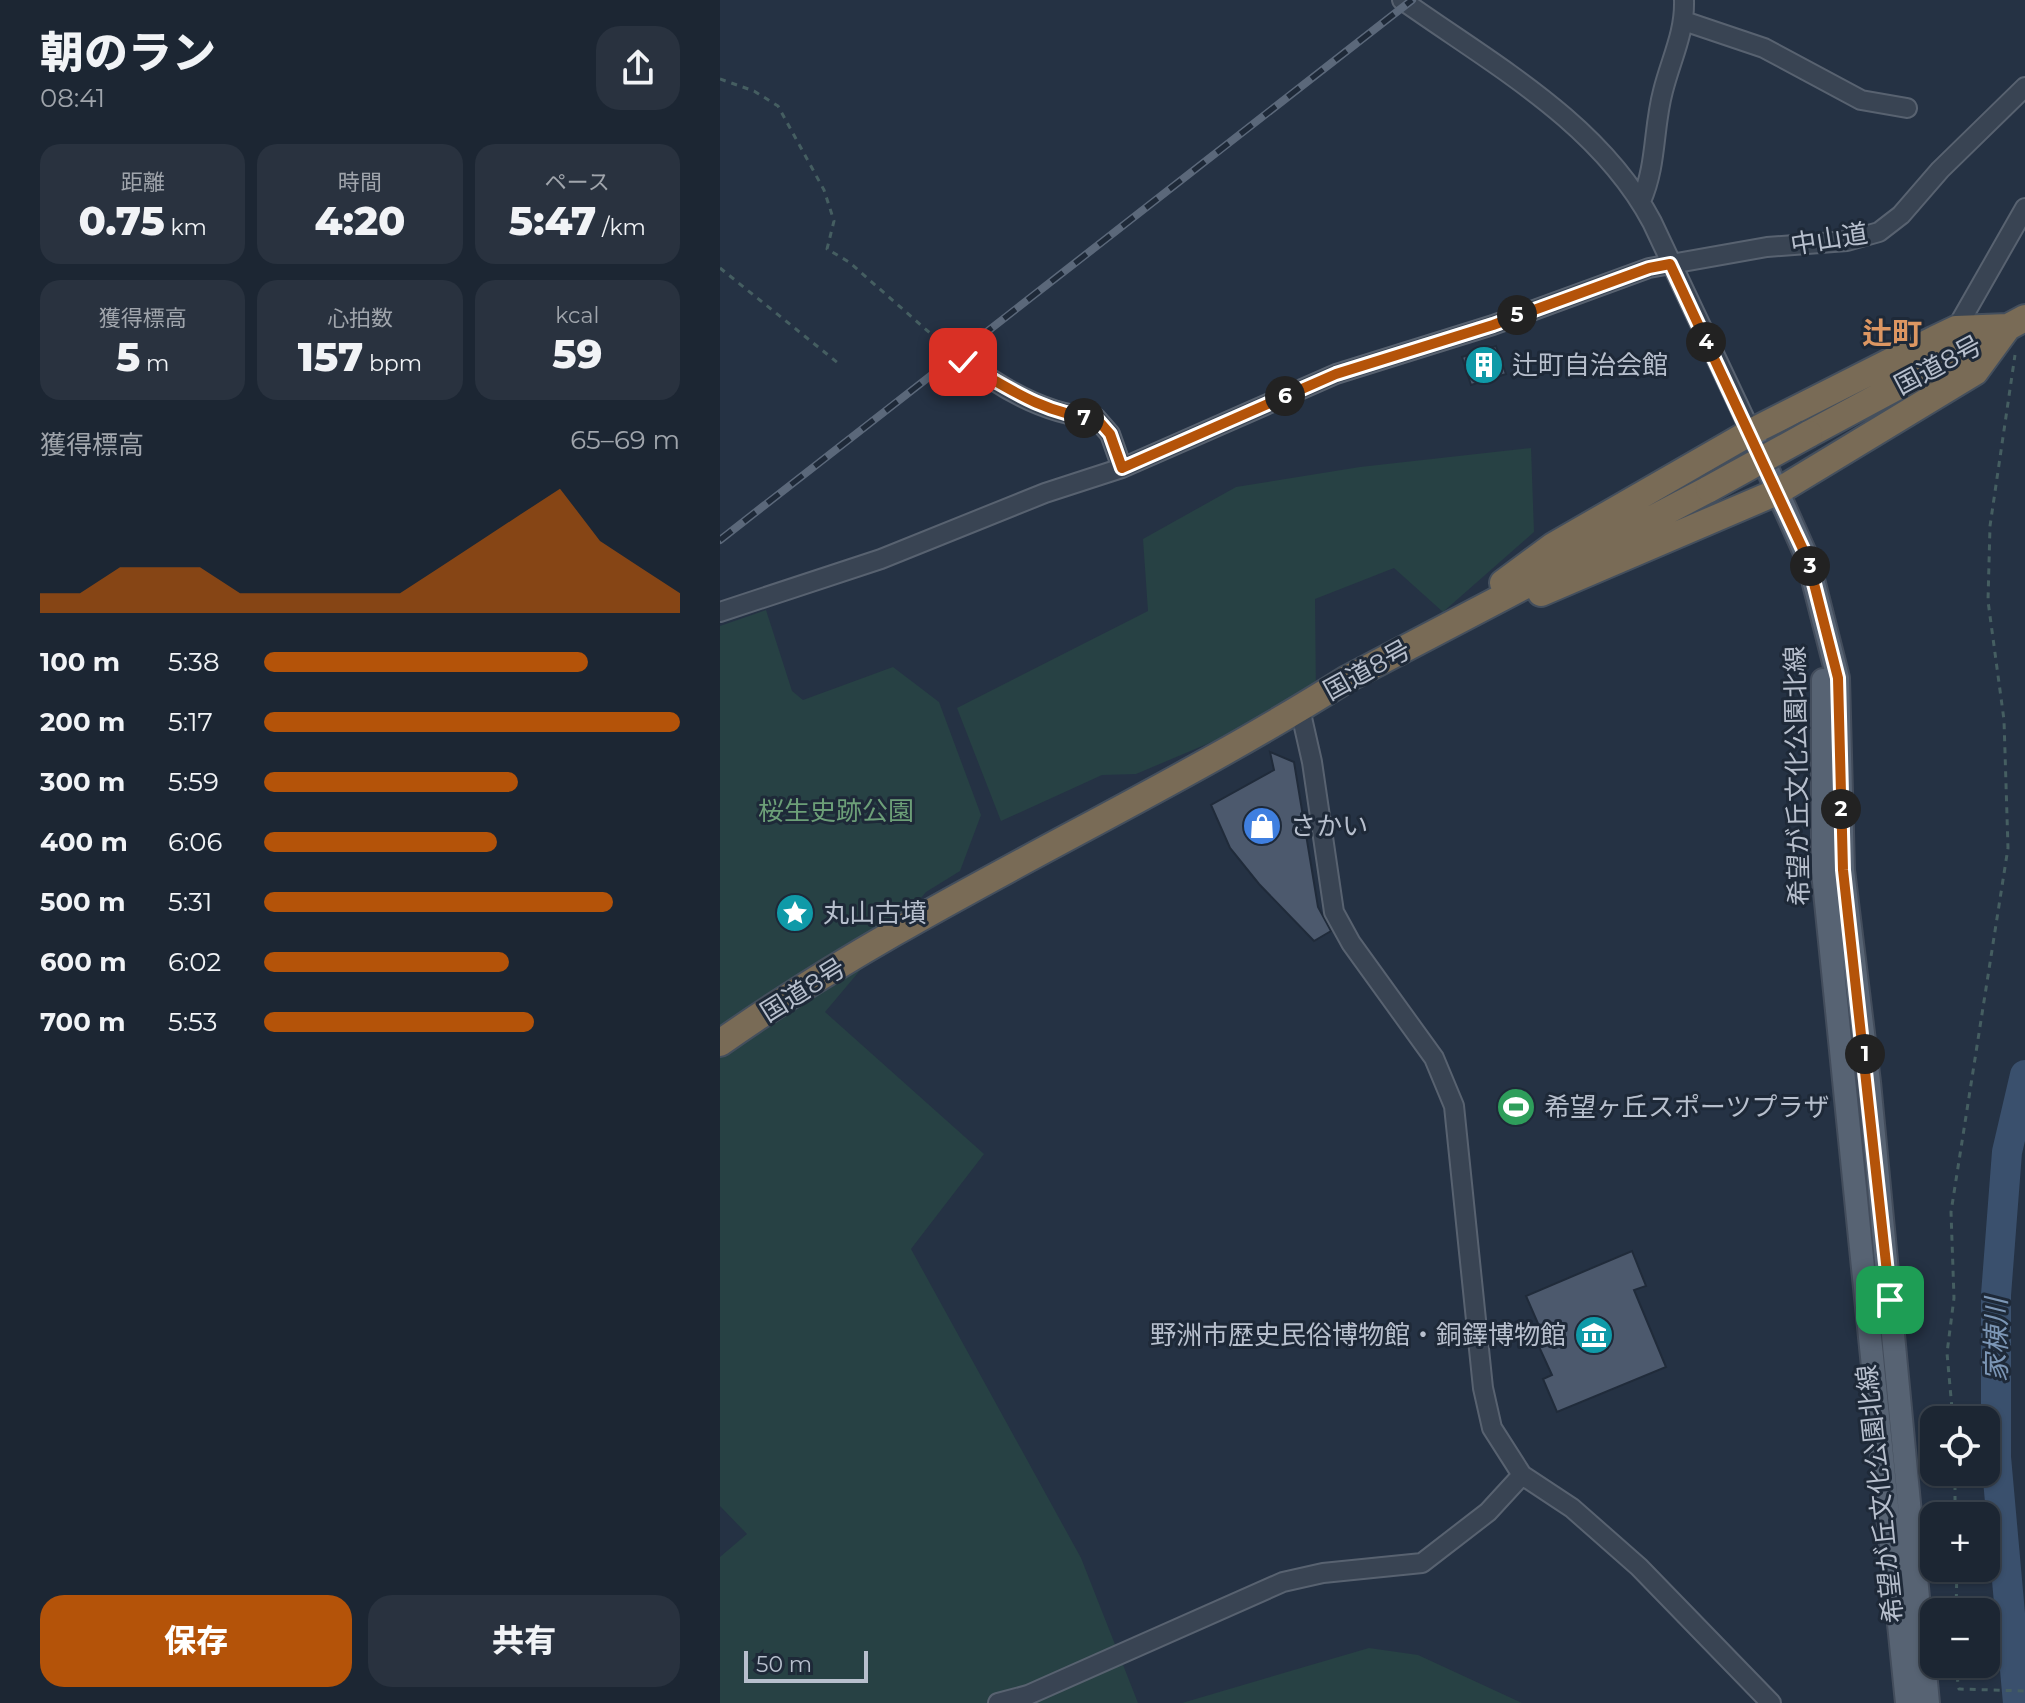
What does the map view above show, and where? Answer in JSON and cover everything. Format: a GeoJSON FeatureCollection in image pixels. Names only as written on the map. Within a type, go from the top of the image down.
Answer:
{"type":"FeatureCollection","features":[{"type":"Feature","properties":{"kind":"highway"},"geometry":{"type":"LineString","coordinates":[[1472,614],[1507,579],[1553,546],[1751,432],[1956,329],[2017,331]]}},
{"type":"Feature","properties":{"kind":"highway"},"geometry":{"type":"LineString","coordinates":[[1472,614],[1556,589],[1777,492],[1975,372],[2017,331]]}},
{"type":"Feature","properties":{"kind":"highway","name":"国道8号"},"geometry":{"type":"LineString","coordinates":[[720,1043],[920,918],[1300,709],[1347,679],[1809,434],[2017,331]]}},
{"type":"Feature","properties":{"kind":"main road","name":"希望が丘文化公園北線"},"geometry":{"type":"LineString","coordinates":[[1751,432],[1808,560],[1838,678],[1843,870],[1869,1082],[1928,1703]]}},
{"type":"Feature","properties":{"kind":"main road","name":"希望が丘文化公園北線"},"geometry":{"type":"LineString","coordinates":[[1823,611],[1823,872],[1907,1703]]}},
{"type":"Feature","properties":{"kind":"street"},"geometry":{"type":"LineString","coordinates":[[1402,0],[1562,114],[1600,147],[1641,201],[1751,432]]}},
{"type":"Feature","properties":{"kind":"street"},"geometry":{"type":"LineString","coordinates":[[1641,201],[1651,178],[1662,92],[1684,21],[1684,0]]}},
{"type":"Feature","properties":{"kind":"street"},"geometry":{"type":"LineString","coordinates":[[1684,21],[1764,48],[1861,100],[1907,108]]}},
{"type":"Feature","properties":{"kind":"street","name":"中山道"},"geometry":{"type":"LineString","coordinates":[[720,612],[881,559],[1045,493],[1122,468],[1336,374],[1493,325],[1603,283],[1670,264],[1767,247],[1847,241],[1879,232],[1901,215],[1940,170],[2025,87]]}},
{"type":"Feature","properties":{"kind":"street"},"geometry":{"type":"LineString","coordinates":[[1956,329],[2025,208]]}},
{"type":"Feature","properties":{"kind":"street"},"geometry":{"type":"LineString","coordinates":[[991,379],[1015,395],[1066,417],[1096,418],[1110,434],[1122,468]]}},
{"type":"Feature","properties":{"kind":"street"},"geometry":{"type":"LineString","coordinates":[[1300,709],[1312,762],[1334,912],[1351,943],[1434,1058],[1454,1106],[1483,1388],[1492,1428],[1522,1475],[1572,1508],[1639,1567],[1771,1703]]}},
{"type":"Feature","properties":{"kind":"street"},"geometry":{"type":"LineString","coordinates":[[998,1703],[1028,1695],[1283,1582],[1323,1573],[1422,1563],[1488,1512],[1522,1475]]}},
{"type":"Feature","properties":{"kind":"path"},"geometry":{"type":"LineString","coordinates":[[720,79],[754,91],[778,106],[824,190],[834,221],[827,249],[849,262],[963,362],[991,379]]}},
{"type":"Feature","properties":{"kind":"path"},"geometry":{"type":"LineString","coordinates":[[720,268],[838,363]]}},
{"type":"Feature","properties":{"kind":"path"},"geometry":{"type":"LineString","coordinates":[[1952,1406],[1947,1353],[1954,1298],[1951,1212],[2008,848],[2004,720],[1988,601],[1990,526],[2017,331]]}},
{"type":"Feature","properties":{"kind":"path"},"geometry":{"type":"LineString","coordinates":[[1957,1678],[1959,1689],[2025,1691]]}},
{"type":"Feature","properties":{"kind":"green space"},"geometry":{"type":"Polygon","coordinates":[[[1531,448],[1534,532],[1443,612],[1394,568],[1315,599],[1316,698],[1136,774],[1102,775],[1001,821],[957,708],[1148,611],[1143,539],[1236,487],[1360,467],[1531,448]]]}},
{"type":"Feature","properties":{"kind":"green space","name":"桜生史跡公園"},"geometry":{"type":"Polygon","coordinates":[[[766,610],[792,691],[803,700],[893,667],[939,702],[981,815],[960,871],[926,892],[825,1012],[984,1154],[911,1249],[1081,1558],[1138,1703],[720,1703],[720,1557],[747,1534],[720,1506],[720,626],[766,610]]]}},
{"type":"Feature","properties":{"kind":"green space"},"geometry":{"type":"Polygon","coordinates":[[[1369,1648],[1418,1655],[1522,1703],[1182,1703],[1369,1648]]]}},
{"type":"Feature","properties":{"kind":"building","name":"辻町自治会館"},"geometry":{"type":"Polygon","coordinates":[[[1496,346],[1506,374],[1471,385],[1462,357],[1496,346]]]}},
{"type":"Feature","properties":{"kind":"building","name":"さかい"},"geometry":{"type":"Polygon","coordinates":[[[1270,752],[1294,762],[1318,907],[1331,931],[1314,941],[1259,884],[1230,848],[1211,805],[1274,770],[1270,752]]]}},
{"type":"Feature","properties":{"kind":"building"},"geometry":{"type":"Polygon","coordinates":[[[1632,1251],[1646,1286],[1634,1290],[1666,1367],[1557,1412],[1543,1379],[1552,1375],[1535,1338],[1543,1335],[1526,1296],[1632,1251]]]}},
{"type":"Feature","properties":{"kind":"waterway","name":"家棟川"},"geometry":{"type":"LineString","coordinates":[[2018,1703],[1996,1457],[1996,1295],[2007,1152],[2025,1075]]}},
{"type":"Feature","properties":{"kind":"railway"},"geometry":{"type":"LineString","coordinates":[[720,540],[1412,0]]}},
{"type":"Feature","properties":{"kind":"place","name":"辻町自治会館"},"geometry":{"type":"Point","coordinates":[1484,365]}},
{"type":"Feature","properties":{"kind":"place","name":"さかい"},"geometry":{"type":"Point","coordinates":[1262,826]}},
{"type":"Feature","properties":{"kind":"place","name":"丸山古墳"},"geometry":{"type":"Point","coordinates":[795,913]}},
{"type":"Feature","properties":{"kind":"place","name":"希望ヶ丘スポーツプラザ"},"geometry":{"type":"Point","coordinates":[1516,1107]}},
{"type":"Feature","properties":{"kind":"place","name":"野洲市歴史民俗博物館・銅鐸博物館"},"geometry":{"type":"Point","coordinates":[1594,1335]}},
{"type":"Feature","properties":{"kind":"district","name":"辻町"},"geometry":{"type":"Point","coordinates":[1892,334]}},
{"type":"Feature","properties":{"kind":"route"},"geometry":{"type":"LineString","coordinates":[[963,362],[1015,395],[1066,417],[1096,418],[1110,434],[1122,468],[1336,374],[1493,325],[1649,268],[1670,264],[1751,432],[1808,560],[1838,678],[1843,870],[1869,1082],[1890,1300]]}}]}
